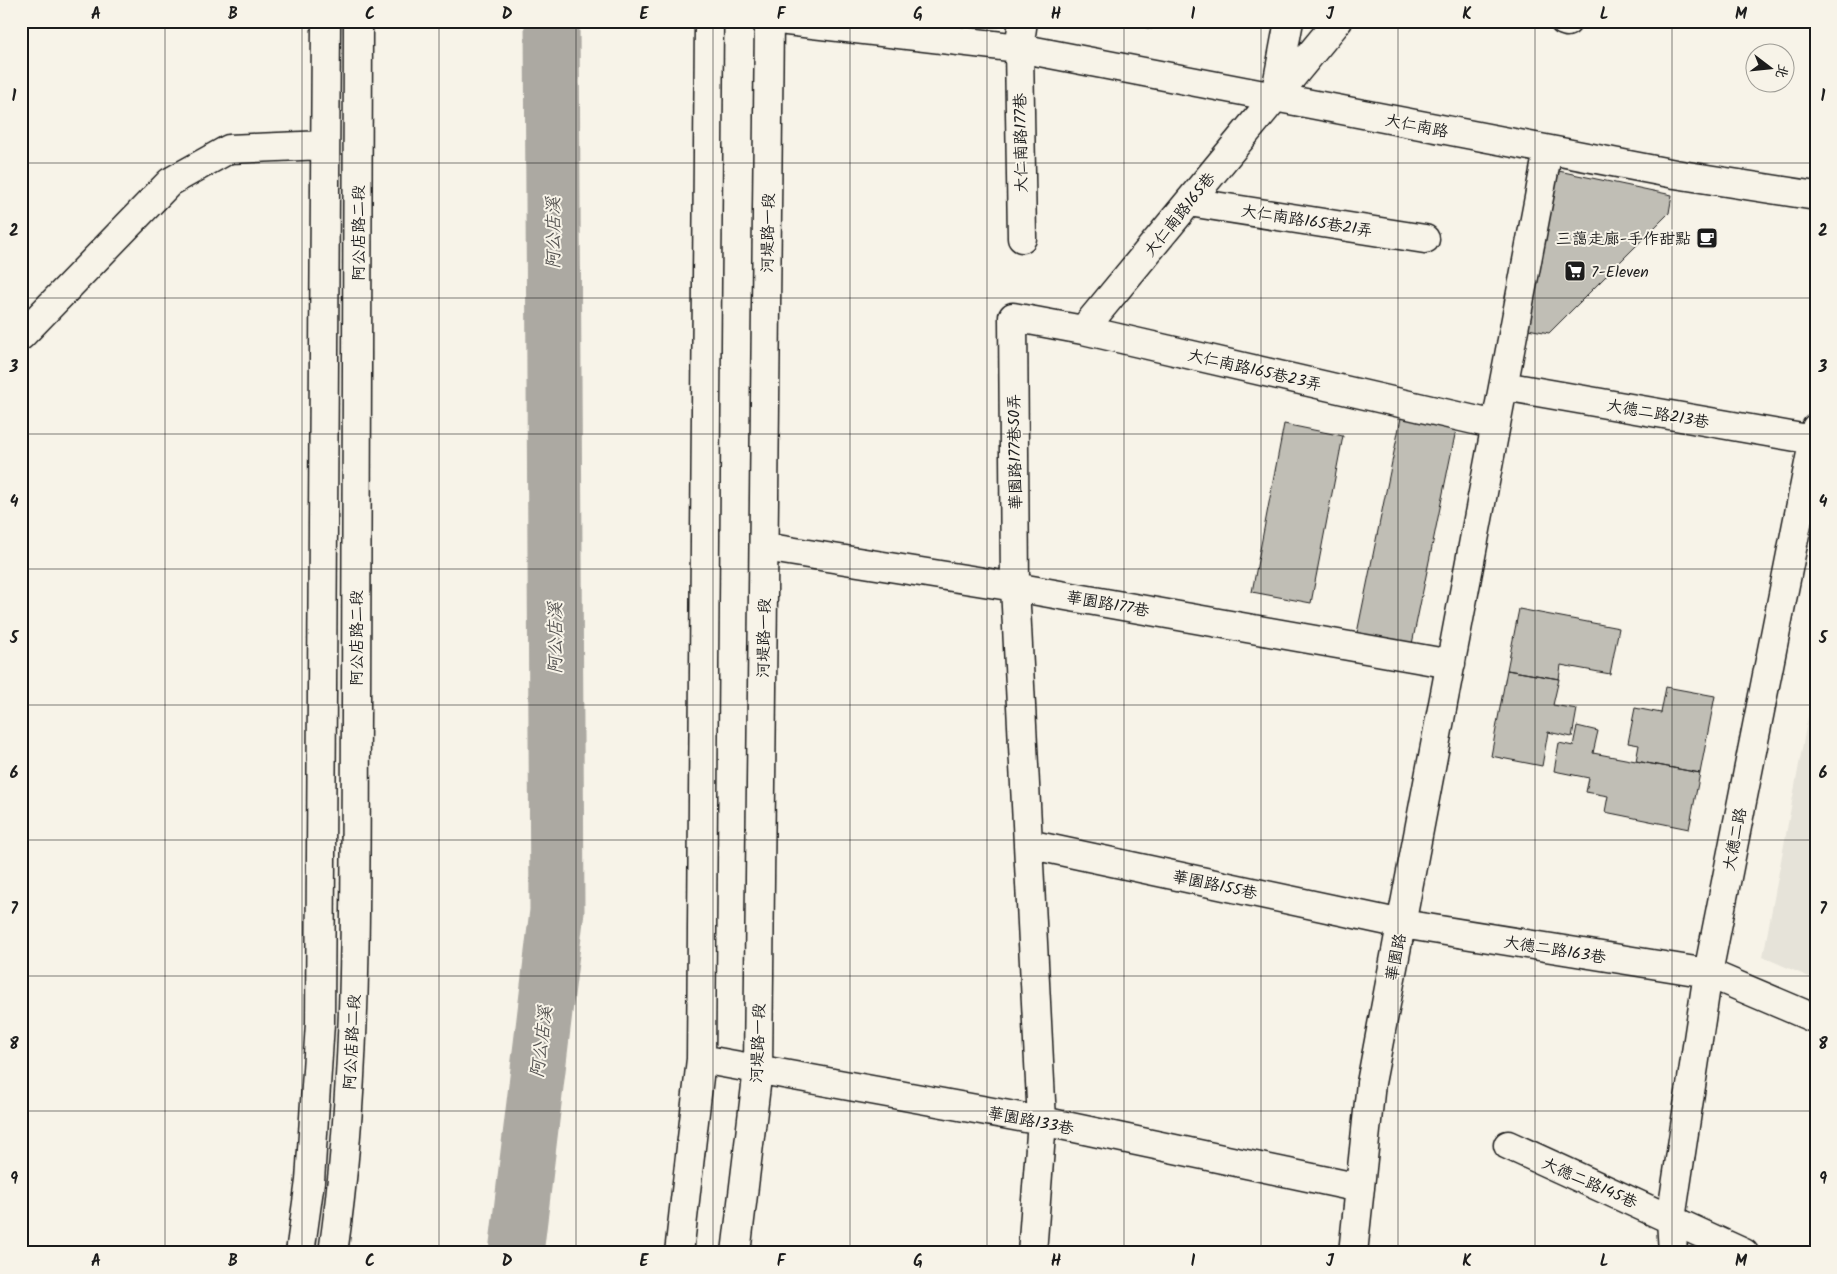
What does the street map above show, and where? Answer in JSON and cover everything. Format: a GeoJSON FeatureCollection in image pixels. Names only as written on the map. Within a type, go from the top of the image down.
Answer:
{"type":"FeatureCollection","features":[{"type":"Feature","properties":{"kind":"street","name":"阿公店路二段"},"geometry":{"type":"LineString","coordinates":[[300,1253],[310,1181],[320,1023],[326,21]]}},
{"type":"Feature","properties":{"kind":"street","name":"阿公店路二段"},"geometry":{"type":"LineString","coordinates":[[333,1253],[342,1188],[353,1028],[356,821],[358,21]]}},
{"type":"Feature","properties":{"kind":"street"},"geometry":{"type":"LineString","coordinates":[[679,1253],[701,1059],[709,21]]}},
{"type":"Feature","properties":{"kind":"street","name":"河堤路一段"},"geometry":{"type":"LineString","coordinates":[[736,1253],[758,1069],[769,21]]}},
{"type":"Feature","properties":{"kind":"street","name":"大仁南路"},"geometry":{"type":"LineString","coordinates":[[787,21],[1019,48],[1675,174],[1816,196]]}},
{"type":"Feature","properties":{"kind":"street"},"geometry":{"type":"LineString","coordinates":[[1019,48],[1023,21]]}},
{"type":"Feature","properties":{"kind":"street"},"geometry":{"type":"LineString","coordinates":[[1275,98],[1289,21]]}},
{"type":"Feature","properties":{"kind":"street","name":"大仁南路165巷"},"geometry":{"type":"LineString","coordinates":[[1083,330],[1338,21]]}},
{"type":"Feature","properties":{"kind":"street","name":"大仁南路177巷"},"geometry":{"type":"LineString","coordinates":[[1019,48],[1022,238]]}},
{"type":"Feature","properties":{"kind":"street"},"geometry":{"type":"LineString","coordinates":[[21,336],[170,182],[229,150],[325,145]]}},
{"type":"Feature","properties":{"kind":"street","name":"華園路"},"geometry":{"type":"LineString","coordinates":[[1354,1253],[1372,1083],[1548,150]]}},
{"type":"Feature","properties":{"kind":"street","name":"大仁南路165巷21弄"},"geometry":{"type":"LineString","coordinates":[[1189,202],[1426,239]]}},
{"type":"Feature","properties":{"kind":"street","name":"大仁南路165巷23弄"},"geometry":{"type":"LineString","coordinates":[[1013,317],[1083,330],[1496,425]]}},
{"type":"Feature","properties":{"kind":"street","name":"華園路177巷50弄"},"geometry":{"type":"LineString","coordinates":[[1013,317],[1015,587]]}},
{"type":"Feature","properties":{"kind":"street","name":"大德二路213巷"},"geometry":{"type":"LineString","coordinates":[[1504,386],[1815,434]]}},
{"type":"Feature","properties":{"kind":"street","name":"大德二路"},"geometry":{"type":"LineString","coordinates":[[1673,1253],[1671,1219],[1708,973],[1815,434]]}},
{"type":"Feature","properties":{"kind":"street","name":"華園路177巷"},"geometry":{"type":"LineString","coordinates":[[764,547],[1015,587],[1451,664]]}},
{"type":"Feature","properties":{"kind":"street"},"geometry":{"type":"LineString","coordinates":[[1015,587],[1042,1121],[1032,1253]]}},
{"type":"Feature","properties":{"kind":"street","name":"華園路155巷"},"geometry":{"type":"LineString","coordinates":[[1028,844],[1402,924]]}},
{"type":"Feature","properties":{"kind":"street","name":"大德二路163巷"},"geometry":{"type":"LineString","coordinates":[[1402,924],[1708,973],[1816,1019]]}},
{"type":"Feature","properties":{"kind":"street","name":"華園路133巷"},"geometry":{"type":"LineString","coordinates":[[701,1059],[1042,1121],[1360,1188]]}},
{"type":"Feature","properties":{"kind":"street","name":"大德二路145巷"},"geometry":{"type":"LineString","coordinates":[[1508,1145],[1744,1253]]}},
{"type":"Feature","properties":{"kind":"shaded area"},"geometry":{"type":"Polygon","coordinates":[[[1816,674],[1816,980],[1763,957],[1816,674]]]}},
{"type":"Feature","properties":{"kind":"building"},"geometry":{"type":"Polygon","coordinates":[[[1115,21],[1154,21],[1152,29],[1115,21]]]}},
{"type":"Feature","properties":{"kind":"building","name":"7-Eleven"},"geometry":{"type":"Polygon","coordinates":[[[1554,170],[1672,195],[1669,213],[1549,333],[1528,329],[1554,170]]]}},
{"type":"Feature","properties":{"kind":"building"},"geometry":{"type":"Polygon","coordinates":[[[1402,413],[1457,425],[1411,649],[1356,638],[1402,413]]]}},
{"type":"Feature","properties":{"kind":"building"},"geometry":{"type":"Polygon","coordinates":[[[1284,424],[1343,436],[1311,603],[1252,592],[1284,424]]]}},
{"type":"Feature","properties":{"kind":"building"},"geometry":{"type":"Polygon","coordinates":[[[1519,609],[1619,628],[1610,674],[1561,665],[1559,679],[1507,670],[1519,609]]]}},
{"type":"Feature","properties":{"kind":"building"},"geometry":{"type":"Polygon","coordinates":[[[1507,670],[1559,679],[1553,705],[1577,709],[1572,737],[1548,732],[1542,766],[1491,756],[1507,670]]]}},
{"type":"Feature","properties":{"kind":"building"},"geometry":{"type":"Polygon","coordinates":[[[1666,687],[1715,696],[1700,773],[1636,761],[1639,745],[1628,743],[1635,708],[1661,713],[1666,687]]]}},
{"type":"Feature","properties":{"kind":"building"},"geometry":{"type":"Polygon","coordinates":[[[1577,726],[1598,731],[1593,753],[1700,773],[1689,829],[1605,812],[1608,796],[1586,792],[1589,778],[1554,771],[1559,743],[1573,746],[1577,726]]]}},
{"type":"Feature","properties":{"kind":"waterway","name":"阿公店溪"},"geometry":{"type":"LineString","coordinates":[[516,1253],[557,911],[552,21]]}},
{"type":"Feature","properties":{"kind":"place","name":"三藹走廊-手作甜點"},"geometry":{"type":"Point","coordinates":[1707,238]}},
{"type":"Feature","properties":{"kind":"place","name":"7-Eleven"},"geometry":{"type":"Point","coordinates":[1575,271]}}]}
